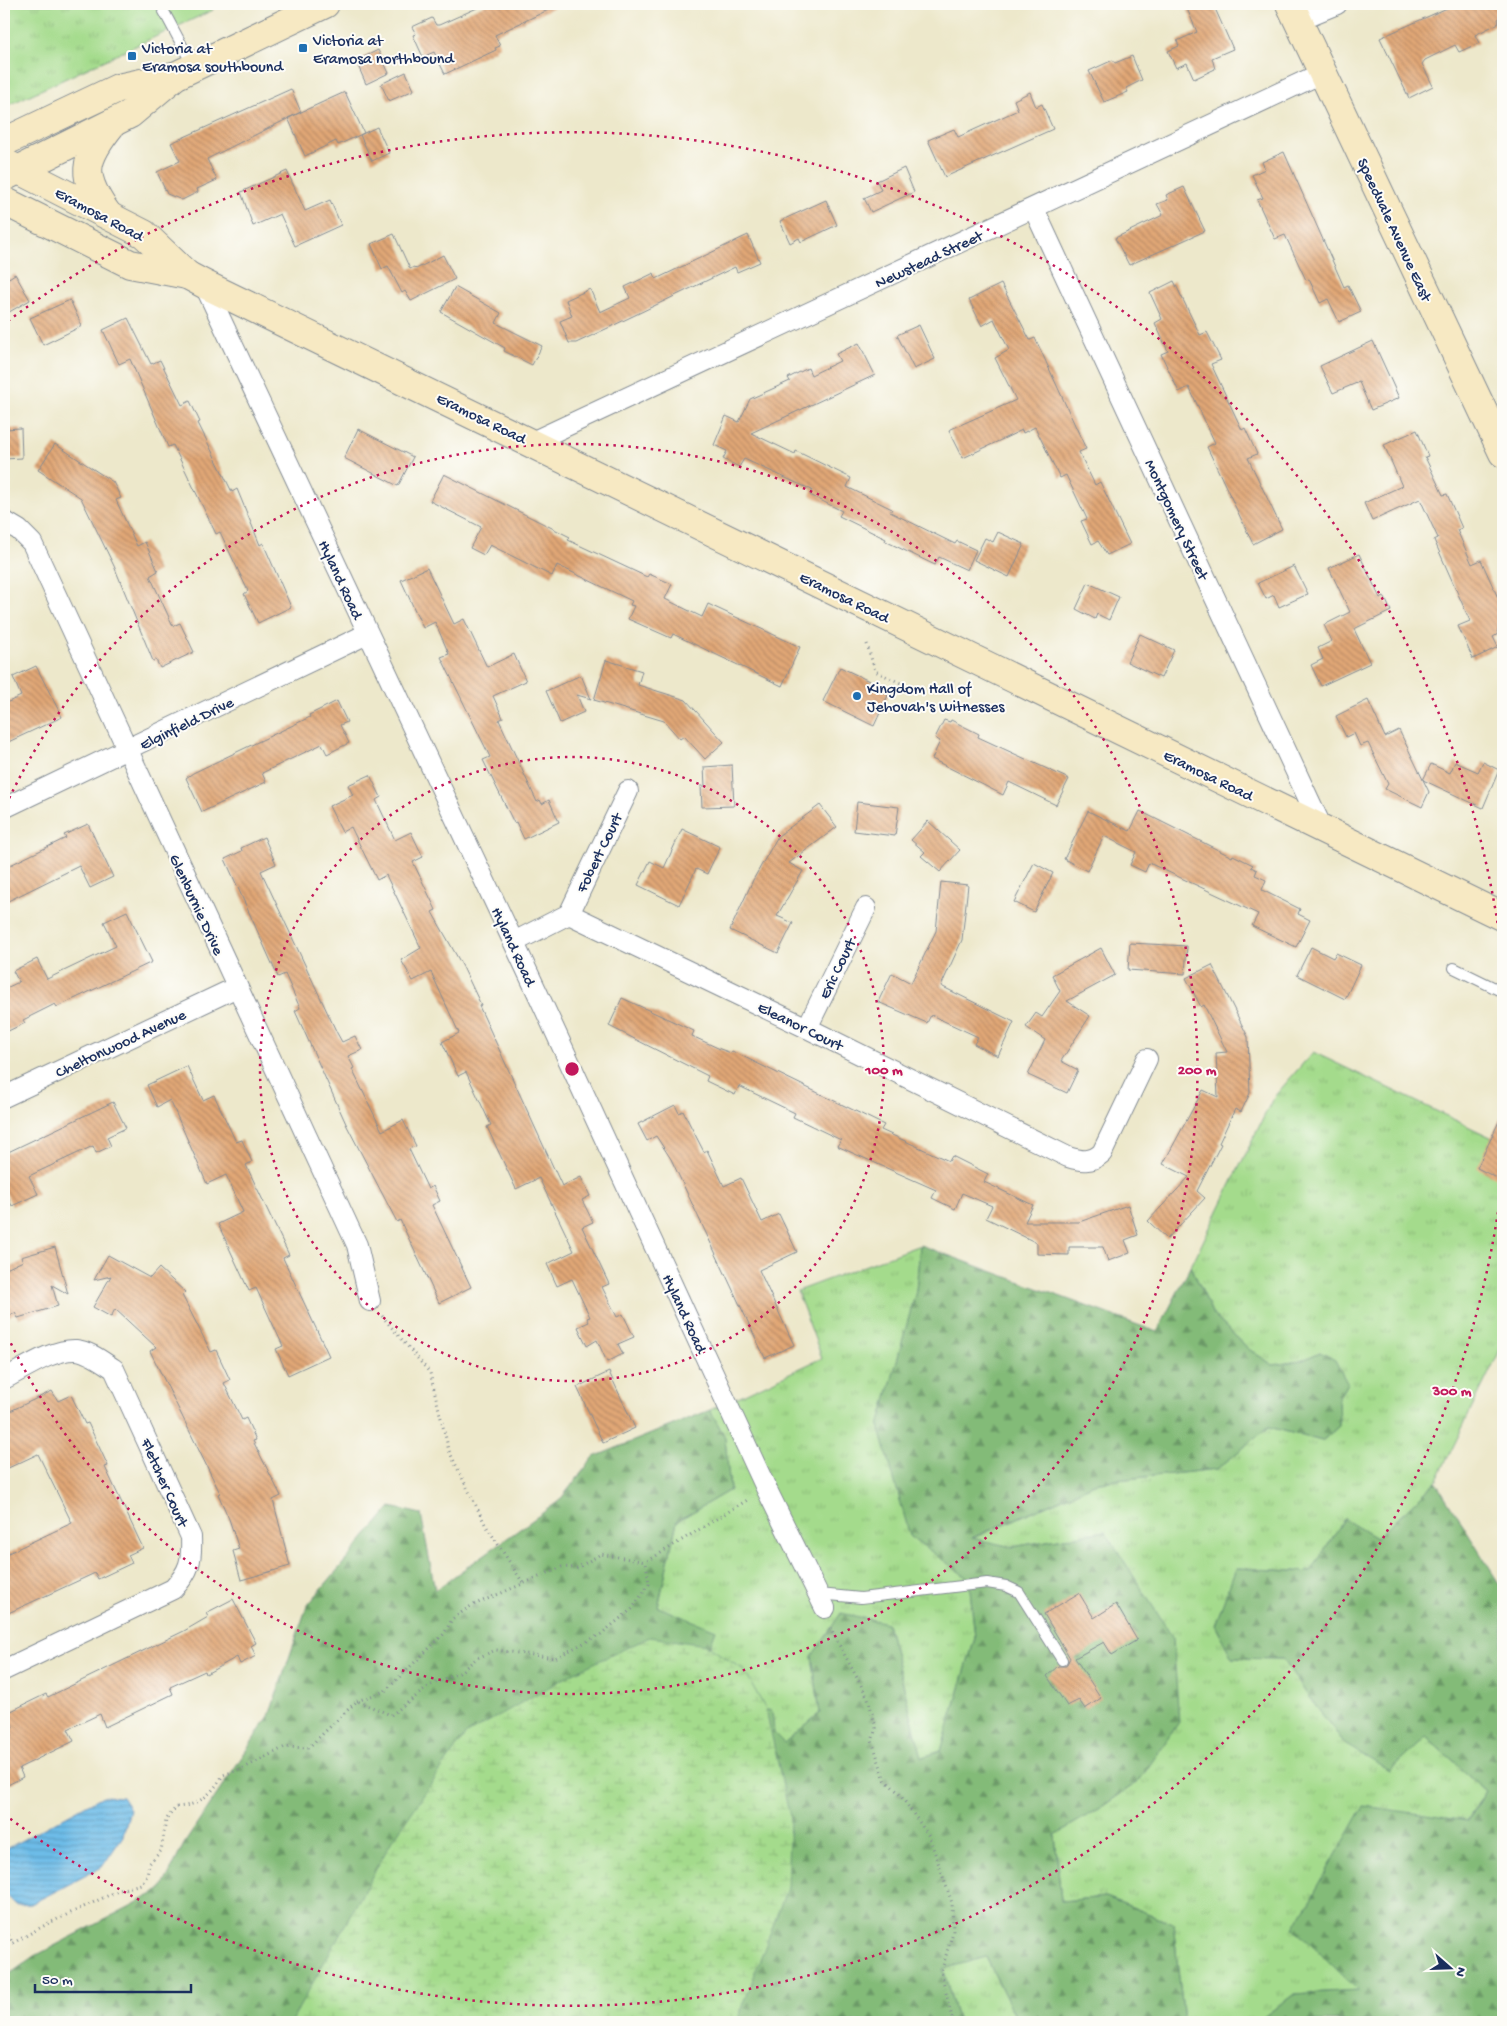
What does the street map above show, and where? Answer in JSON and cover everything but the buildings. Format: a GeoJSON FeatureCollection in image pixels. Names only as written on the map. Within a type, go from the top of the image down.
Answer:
{"type":"FeatureCollection","features":[{"type":"Feature","properties":{"kind":"main road"},"geometry":{"type":"LineString","coordinates":[[4,142],[118,88],[184,72],[325,4]]}},
{"type":"Feature","properties":{"kind":"main road","name":"Speedvale Avenue East"},"geometry":{"type":"LineString","coordinates":[[1294,12],[1503,453]]}},
{"type":"Feature","properties":{"kind":"main road"},"geometry":{"type":"LineString","coordinates":[[9,170],[130,114],[184,72]]}},
{"type":"Feature","properties":{"kind":"main road"},"geometry":{"type":"LineString","coordinates":[[108,215],[92,193],[88,162],[95,144],[113,123]]}},
{"type":"Feature","properties":{"kind":"main road","name":"Eramosa Road"},"geometry":{"type":"LineString","coordinates":[[9,170],[108,215],[144,234],[196,280]]}},
{"type":"Feature","properties":{"kind":"main road","name":"Eramosa Road"},"geometry":{"type":"LineString","coordinates":[[4,201],[130,264],[196,280],[532,442],[1503,917]]}},
{"type":"Feature","properties":{"kind":"street"},"geometry":{"type":"LineString","coordinates":[[1294,12],[1337,4]]}},
{"type":"Feature","properties":{"kind":"street","name":"Newstead Street"},"geometry":{"type":"LineString","coordinates":[[532,442],[1322,73]]}},
{"type":"Feature","properties":{"kind":"street","name":"Montgomery Street"},"geometry":{"type":"LineString","coordinates":[[1034,209],[1323,830]]}},
{"type":"Feature","properties":{"kind":"street","name":"Hyland Road"},"geometry":{"type":"LineString","coordinates":[[196,280],[514,942],[766,1488],[822,1601]]}},
{"type":"Feature","properties":{"kind":"street","name":"Glenburnie Drive"},"geometry":{"type":"LineString","coordinates":[[4,521],[19,530],[32,543],[357,1245],[370,1301]]}},
{"type":"Feature","properties":{"kind":"street","name":"Elginfield Drive"},"geometry":{"type":"LineString","coordinates":[[4,808],[367,634]]}},
{"type":"Feature","properties":{"kind":"street","name":"Fobert Court"},"geometry":{"type":"LineString","coordinates":[[569,914],[628,790]]}},
{"type":"Feature","properties":{"kind":"street","name":"Eric Court"},"geometry":{"type":"LineString","coordinates":[[807,1028],[866,908]]}},
{"type":"Feature","properties":{"kind":"street"},"geometry":{"type":"LineString","coordinates":[[514,942],[569,914]]}},
{"type":"Feature","properties":{"kind":"street","name":"Eleanor Court"},"geometry":{"type":"LineString","coordinates":[[569,914],[807,1028],[1068,1157],[1083,1161],[1096,1159],[1102,1153],[1147,1059]]}},
{"type":"Feature","properties":{"kind":"street","name":"Cheltonwood Avenue"},"geometry":{"type":"LineString","coordinates":[[4,1097],[237,987]]}},
{"type":"Feature","properties":{"kind":"street","name":"Fletcher Court"},"geometry":{"type":"LineString","coordinates":[[4,1379],[56,1354],[76,1350],[99,1359],[114,1369],[191,1537],[192,1553],[187,1574],[173,1589],[4,1670]]}},
{"type":"Feature","properties":{"kind":"lane"},"geometry":{"type":"LineString","coordinates":[[160,4],[184,72]]}},
{"type":"Feature","properties":{"kind":"lane"},"geometry":{"type":"LineString","coordinates":[[1454,968],[1503,992]]}},
{"type":"Feature","properties":{"kind":"lane"},"geometry":{"type":"LineString","coordinates":[[822,1601],[987,1583],[1006,1586],[1019,1592],[1062,1660]]}},
{"type":"Feature","properties":{"kind":"path"},"geometry":{"type":"LineString","coordinates":[[867,644],[875,671],[920,692]]}},
{"type":"Feature","properties":{"kind":"path"},"geometry":{"type":"LineString","coordinates":[[370,1301],[430,1373],[449,1452],[485,1524],[523,1583]]}},
{"type":"Feature","properties":{"kind":"path"},"geometry":{"type":"LineString","coordinates":[[4,1948],[12,1942],[120,1890],[141,1884],[147,1876],[149,1864],[161,1851],[166,1820],[176,1807],[188,1807],[198,1803],[215,1789],[223,1775],[244,1768],[285,1747],[308,1748],[358,1701],[385,1691],[444,1634],[452,1619],[471,1606],[562,1567],[577,1568],[601,1554],[646,1562],[766,1488]]}},
{"type":"Feature","properties":{"kind":"path"},"geometry":{"type":"LineString","coordinates":[[358,1701],[391,1715],[431,1685],[459,1673],[477,1658],[496,1650],[555,1658],[601,1634],[632,1609],[649,1584],[646,1562]]}},
{"type":"Feature","properties":{"kind":"path"},"geometry":{"type":"LineString","coordinates":[[822,1601],[831,1632],[868,1698],[876,1728],[872,1741],[885,1780],[898,1792],[929,1836],[952,1903],[953,1932],[941,1972],[953,2022]]}},
{"type":"Feature","properties":{"kind":"path"},"geometry":{"type":"LineString","coordinates":[[4,1926],[12,1942]]}},
{"type":"Feature","properties":{"kind":"green space"},"geometry":{"type":"Polygon","coordinates":[[[4,4],[210,4],[213,10],[4,107],[4,4]]]}},
{"type":"Feature","properties":{"kind":"green space"},"geometry":{"type":"Polygon","coordinates":[[[1313,1052],[1503,1143],[1503,1344],[1436,1482],[1376,1538],[1344,1520],[1312,1572],[1236,1568],[1232,1658],[1283,1659],[1308,1696],[1346,1745],[1426,1737],[1486,1791],[1359,1990],[1294,1994],[1257,2022],[1184,2022],[1173,1923],[1106,1897],[1061,1901],[1055,1835],[1103,1806],[1139,1781],[1105,1531],[1012,1547],[971,1539],[1099,1482],[1217,1469],[1269,1427],[1322,1441],[1339,1426],[1338,1399],[1347,1383],[1320,1352],[1301,1361],[1273,1365],[1250,1350],[1213,1315],[1191,1266],[1273,1098],[1313,1052]]]}},
{"type":"Feature","properties":{"kind":"green space"},"geometry":{"type":"Polygon","coordinates":[[[920,1245],[916,1291],[910,1536],[969,1578],[975,1638],[941,1751],[922,1758],[887,1623],[812,1656],[820,1713],[784,1743],[730,1701],[658,1607],[677,1521],[730,1490],[725,1438],[710,1410],[822,1358],[797,1291],[920,1245]]]}},
{"type":"Feature","properties":{"kind":"green space"},"geometry":{"type":"Polygon","coordinates":[[[920,1245],[1157,1332],[1191,1266],[1213,1315],[1250,1350],[1273,1365],[1301,1361],[1320,1352],[1335,1360],[1347,1383],[1338,1399],[1339,1426],[1322,1441],[1269,1427],[1217,1469],[1099,1482],[972,1538],[1012,1547],[1105,1531],[1173,1638],[1179,1722],[1139,1781],[1103,1806],[1055,1835],[1061,1901],[1106,1897],[1173,1923],[1184,2022],[1018,2022],[986,1957],[943,1969],[958,2022],[4,2022],[4,1978],[35,1956],[161,1890],[184,1844],[269,1716],[307,1606],[391,1507],[421,1514],[435,1590],[559,1501],[594,1457],[710,1410],[725,1437],[730,1490],[677,1521],[658,1607],[716,1630],[691,1693],[772,1711],[774,1733],[784,1743],[820,1713],[812,1656],[841,1613],[887,1623],[922,1757],[941,1751],[975,1638],[969,1579],[910,1536],[879,1426],[916,1291],[920,1245]]]}},
{"type":"Feature","properties":{"kind":"green space"},"geometry":{"type":"Polygon","coordinates":[[[1436,1482],[1503,1590],[1503,2022],[1257,2022],[1294,1994],[1358,1990],[1294,1928],[1364,1806],[1468,1821],[1486,1791],[1426,1737],[1390,1771],[1346,1745],[1308,1696],[1283,1659],[1232,1658],[1215,1625],[1236,1568],[1311,1572],[1344,1519],[1376,1538],[1436,1482]]]}},
{"type":"Feature","properties":{"kind":"green space"},"geometry":{"type":"Polygon","coordinates":[[[650,1637],[706,1645],[744,1670],[766,1710],[790,1817],[787,1888],[737,2022],[291,2022],[390,1844],[465,1735],[575,1672],[650,1637]]]}},
{"type":"Feature","properties":{"kind":"green space"},"geometry":{"type":"Polygon","coordinates":[[[986,1957],[1018,2022],[958,2022],[943,1968],[986,1957]]]}},
{"type":"Feature","properties":{"kind":"water"},"geometry":{"type":"Polygon","coordinates":[[[103,1796],[122,1797],[130,1809],[123,1836],[102,1867],[31,1904],[16,1905],[4,1893],[4,1850],[103,1796]]]}},
{"type":"Feature","properties":{"kind":"place","name":"Victoria at Eramosa northbound"},"geometry":{"type":"Point","coordinates":[303,48]}},
{"type":"Feature","properties":{"kind":"place","name":"Victoria at Eramosa southbound"},"geometry":{"type":"Point","coordinates":[132,56]}},
{"type":"Feature","properties":{"kind":"place","name":"Kingdom Hall of Jehovah's Witnesses"},"geometry":{"type":"Point","coordinates":[857,696]}}]}
